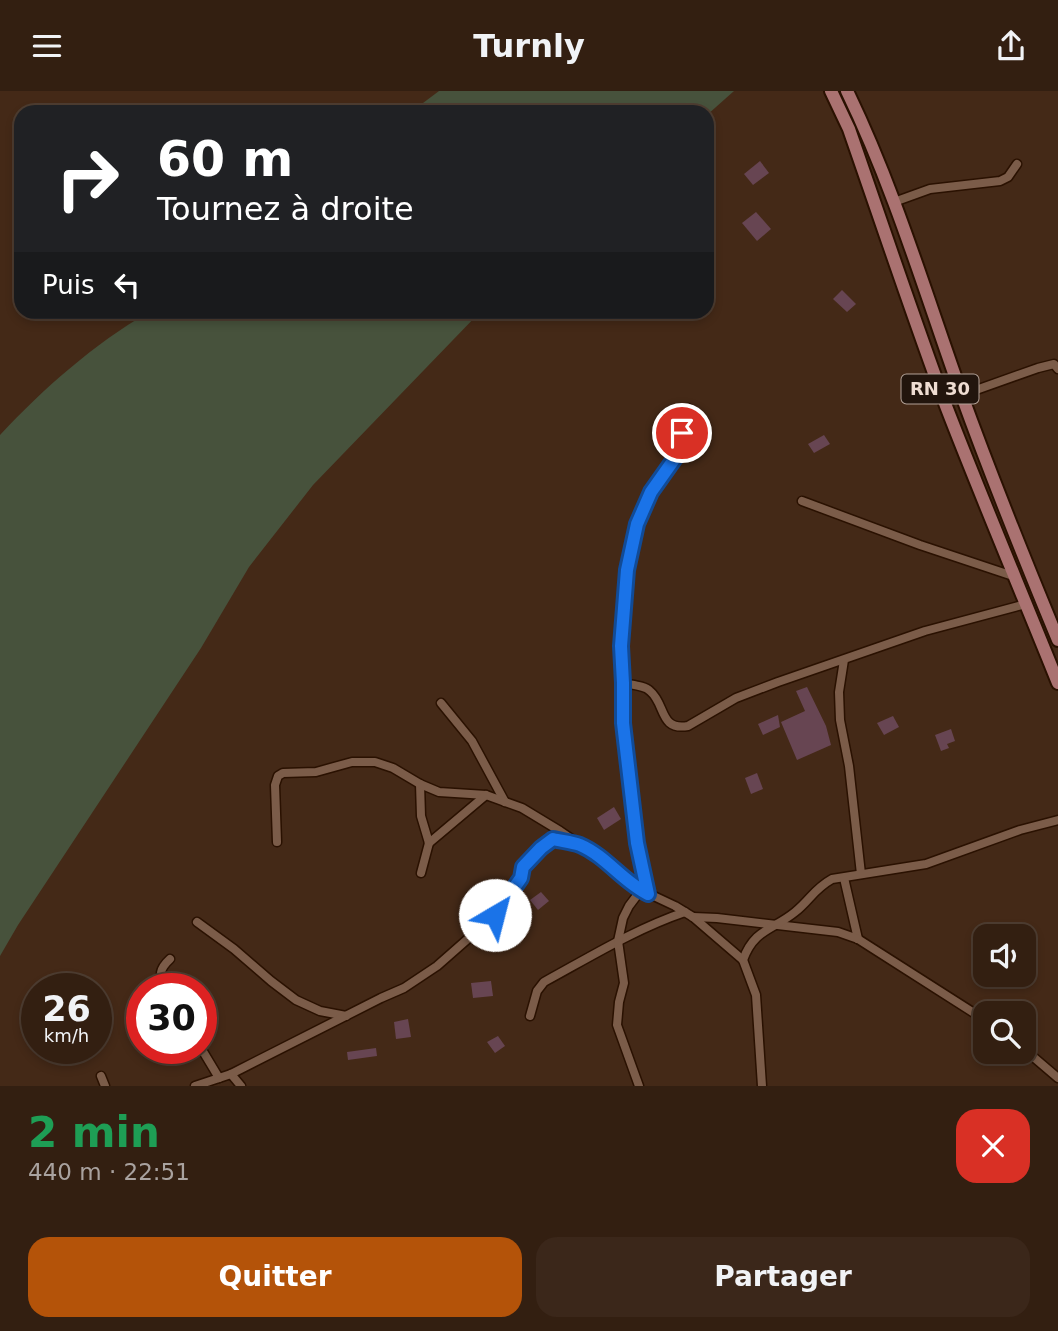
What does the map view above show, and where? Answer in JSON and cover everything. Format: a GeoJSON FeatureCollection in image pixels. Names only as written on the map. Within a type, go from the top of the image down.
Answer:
{"type":"FeatureCollection","features":[{"type":"Feature","properties":{"kind":"main road","name":"RN 30"},"geometry":{"type":"LineString","coordinates":[[831,91],[849,129],[946,404],[1058,683]]}},
{"type":"Feature","properties":{"kind":"main road","name":"RN 30"},"geometry":{"type":"LineString","coordinates":[[847,91],[863,123],[894,202],[962,395],[1058,640]]}},
{"type":"Feature","properties":{"kind":"street"},"geometry":{"type":"LineString","coordinates":[[894,202],[930,190],[1000,181],[1008,177],[1017,164]]}},
{"type":"Feature","properties":{"kind":"street"},"geometry":{"type":"LineString","coordinates":[[962,395],[1038,367],[1057,365]]}},
{"type":"Feature","properties":{"kind":"street"},"geometry":{"type":"LineString","coordinates":[[645,892],[623,723],[621,646],[627,570],[637,524],[651,492],[680,451],[688,408]]}},
{"type":"Feature","properties":{"kind":"street"},"geometry":{"type":"LineString","coordinates":[[802,501],[1013,576]]}},
{"type":"Feature","properties":{"kind":"street"},"geometry":{"type":"LineString","coordinates":[[623,683],[651,691],[671,725],[688,726],[736,698],[778,682],[925,631],[1026,604]]}},
{"type":"Feature","properties":{"kind":"street"},"geometry":{"type":"LineString","coordinates":[[844,660],[839,692],[840,720],[849,766],[861,874]]}},
{"type":"Feature","properties":{"kind":"street"},"geometry":{"type":"LineString","coordinates":[[441,703],[471,741],[505,802]]}},
{"type":"Feature","properties":{"kind":"street"},"geometry":{"type":"LineString","coordinates":[[277,842],[275,785],[278,776],[283,773],[316,772],[352,762],[375,762],[393,768],[439,792],[486,795],[522,808],[601,857],[645,892],[689,914],[743,960],[756,995],[762,1086]]}},
{"type":"Feature","properties":{"kind":"street"},"geometry":{"type":"LineString","coordinates":[[420,783],[421,816],[429,843],[421,873]]}},
{"type":"Feature","properties":{"kind":"street"},"geometry":{"type":"LineString","coordinates":[[429,843],[486,795]]}},
{"type":"Feature","properties":{"kind":"street"},"geometry":{"type":"LineString","coordinates":[[743,960],[747,947],[755,938],[796,911],[819,886],[832,879],[926,864],[1020,830],[1058,820]]}},
{"type":"Feature","properties":{"kind":"street"},"geometry":{"type":"LineString","coordinates":[[550,825],[553,839]]}},
{"type":"Feature","properties":{"kind":"street"},"geometry":{"type":"LineString","coordinates":[[195,1086],[231,1074],[404,988],[446,958],[495,915],[521,878],[523,867],[541,848],[553,839],[579,844]]}},
{"type":"Feature","properties":{"kind":"street"},"geometry":{"type":"LineString","coordinates":[[844,878],[858,939]]}},
{"type":"Feature","properties":{"kind":"street"},"geometry":{"type":"LineString","coordinates":[[639,1086],[617,1025],[618,1002],[624,983],[618,941],[623,918],[629,907],[645,892]]}},
{"type":"Feature","properties":{"kind":"street"},"geometry":{"type":"LineString","coordinates":[[530,1016],[537,991],[544,982],[659,921],[689,914],[838,932],[858,939],[973,1012]]}},
{"type":"Feature","properties":{"kind":"street"},"geometry":{"type":"LineString","coordinates":[[197,922],[296,1000],[320,1011],[347,1016]]}},
{"type":"Feature","properties":{"kind":"street"},"geometry":{"type":"LineString","coordinates":[[161,973],[162,966],[170,960]]}},
{"type":"Feature","properties":{"kind":"street"},"geometry":{"type":"LineString","coordinates":[[1036,1059],[1058,1078]]}},
{"type":"Feature","properties":{"kind":"street"},"geometry":{"type":"LineString","coordinates":[[211,1064],[219,1078]]}},
{"type":"Feature","properties":{"kind":"street"},"geometry":{"type":"LineString","coordinates":[[231,1074],[241,1086]]}},
{"type":"Feature","properties":{"kind":"street"},"geometry":{"type":"LineString","coordinates":[[101,1076],[105,1086]]}},
{"type":"Feature","properties":{"kind":"green space"},"geometry":{"type":"Polygon","coordinates":[[[439,91],[734,91],[714,109],[714,105],[420,105],[439,91]]]}},
{"type":"Feature","properties":{"kind":"green space"},"geometry":{"type":"Polygon","coordinates":[[[138,319],[473,319],[313,485],[249,567],[201,648],[0,956],[0,435],[70,368],[138,319]]]}},
{"type":"Feature","properties":{"kind":"building"},"geometry":{"type":"Polygon","coordinates":[[[760,161],[769,173],[753,185],[744,174],[760,161]]]}},
{"type":"Feature","properties":{"kind":"building"},"geometry":{"type":"Polygon","coordinates":[[[756,212],[771,229],[757,241],[742,223],[756,212]]]}},
{"type":"Feature","properties":{"kind":"building"},"geometry":{"type":"Polygon","coordinates":[[[842,290],[856,304],[847,312],[833,299],[842,290]]]}},
{"type":"Feature","properties":{"kind":"building"},"geometry":{"type":"Polygon","coordinates":[[[824,435],[830,444],[814,453],[808,444],[824,435]]]}},
{"type":"Feature","properties":{"kind":"building"},"geometry":{"type":"Polygon","coordinates":[[[807,687],[826,726],[831,745],[797,760],[781,722],[805,711],[796,691],[807,687]]]}},
{"type":"Feature","properties":{"kind":"building"},"geometry":{"type":"Polygon","coordinates":[[[778,715],[780,727],[763,735],[758,724],[778,715]]]}},
{"type":"Feature","properties":{"kind":"building"},"geometry":{"type":"Polygon","coordinates":[[[893,716],[899,727],[884,735],[877,723],[893,716]]]}},
{"type":"Feature","properties":{"kind":"building"},"geometry":{"type":"Polygon","coordinates":[[[951,729],[955,741],[947,744],[949,748],[941,751],[935,735],[951,729]]]}},
{"type":"Feature","properties":{"kind":"building"},"geometry":{"type":"Polygon","coordinates":[[[757,773],[763,789],[751,794],[745,778],[757,773]]]}},
{"type":"Feature","properties":{"kind":"building"},"geometry":{"type":"Polygon","coordinates":[[[614,807],[621,819],[604,830],[597,818],[614,807]]]}},
{"type":"Feature","properties":{"kind":"building"},"geometry":{"type":"Polygon","coordinates":[[[541,892],[549,901],[538,910],[530,900],[541,892]]]}},
{"type":"Feature","properties":{"kind":"building"},"geometry":{"type":"Polygon","coordinates":[[[491,981],[493,996],[473,998],[471,983],[491,981]]]}},
{"type":"Feature","properties":{"kind":"building"},"geometry":{"type":"Polygon","coordinates":[[[408,1019],[411,1037],[396,1039],[394,1022],[408,1019]]]}},
{"type":"Feature","properties":{"kind":"building"},"geometry":{"type":"Polygon","coordinates":[[[498,1036],[505,1046],[495,1053],[487,1042],[498,1036]]]}},
{"type":"Feature","properties":{"kind":"building"},"geometry":{"type":"Polygon","coordinates":[[[376,1048],[377,1056],[348,1060],[347,1052],[376,1048]]]}},
{"type":"Feature","properties":{"kind":"route"},"geometry":{"type":"LineString","coordinates":[[495,915],[521,878],[523,867],[553,839],[579,844],[601,857],[648,894],[637,843],[623,723],[621,646],[627,570],[637,524],[651,492],[680,451],[682,433]]}}]}
